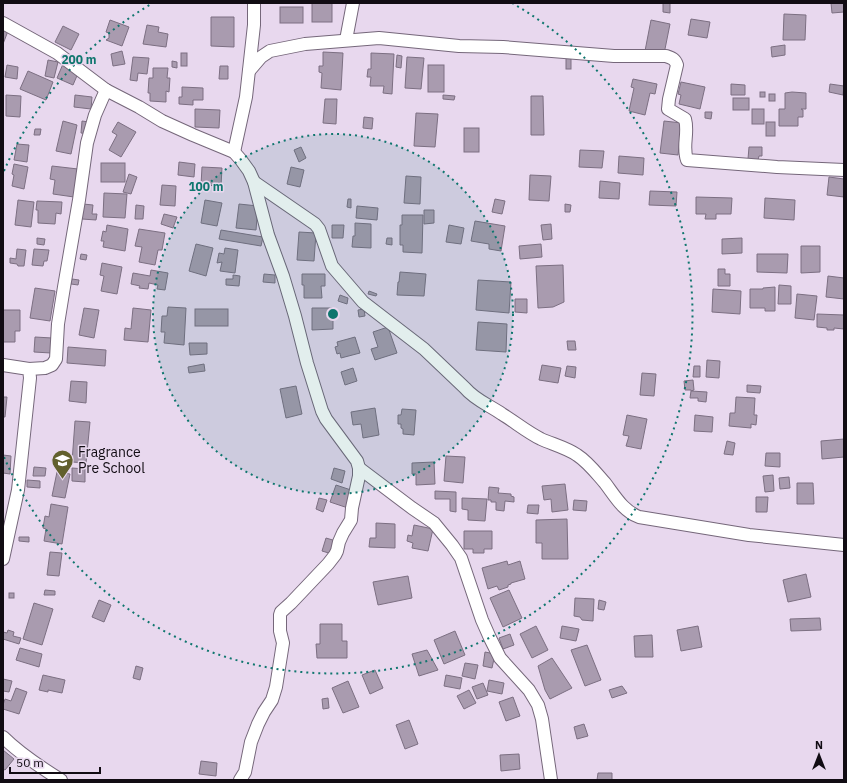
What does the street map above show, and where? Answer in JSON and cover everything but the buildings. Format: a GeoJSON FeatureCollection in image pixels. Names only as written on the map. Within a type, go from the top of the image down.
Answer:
{"type":"FeatureCollection","features":[{"type":"Feature","properties":{"kind":"street"},"geometry":{"type":"LineString","coordinates":[[234,152],[246,97],[254,25],[254,3]]}},
{"type":"Feature","properties":{"kind":"street"},"geometry":{"type":"LineString","coordinates":[[346,40],[353,3]]}},
{"type":"Feature","properties":{"kind":"street"},"geometry":{"type":"LineString","coordinates":[[3,23],[57,53],[106,90],[162,121],[193,136],[234,152],[249,171],[254,182],[268,236],[283,276],[322,411],[326,419],[357,461],[359,476],[352,508],[351,522],[341,538],[335,555],[281,612],[280,631],[283,642],[276,687],[272,700],[258,724],[245,772],[240,780]]}},
{"type":"Feature","properties":{"kind":"street"},"geometry":{"type":"LineString","coordinates":[[249,72],[261,57],[270,51],[305,44],[379,38],[459,46],[503,47],[614,56],[666,56],[675,60],[676,65],[668,109],[685,119],[687,127],[685,155],[687,160],[777,168],[844,170]]}},
{"type":"Feature","properties":{"kind":"street"},"geometry":{"type":"LineString","coordinates":[[3,365],[29,369],[45,368],[52,365],[56,359],[58,324],[87,143],[95,115],[106,90]]}},
{"type":"Feature","properties":{"kind":"street"},"geometry":{"type":"LineString","coordinates":[[254,182],[310,220],[320,229],[332,266],[363,302],[424,349],[479,401],[500,412],[540,438],[577,454],[604,482],[625,509],[632,515],[749,535],[844,545]]}},
{"type":"Feature","properties":{"kind":"street"},"geometry":{"type":"LineString","coordinates":[[3,559],[18,490],[30,378],[29,369]]}},
{"type":"Feature","properties":{"kind":"street"},"geometry":{"type":"LineString","coordinates":[[359,468],[434,524],[461,558],[482,620],[500,658],[529,690],[538,705],[542,719],[551,780]]}},
{"type":"Feature","properties":{"kind":"street"},"geometry":{"type":"LineString","coordinates":[[3,737],[15,749],[61,780]]}},
{"type":"Feature","properties":{"kind":"place","name":"Fragrance Pre School"},"geometry":{"type":"Point","coordinates":[63,480]}}]}
